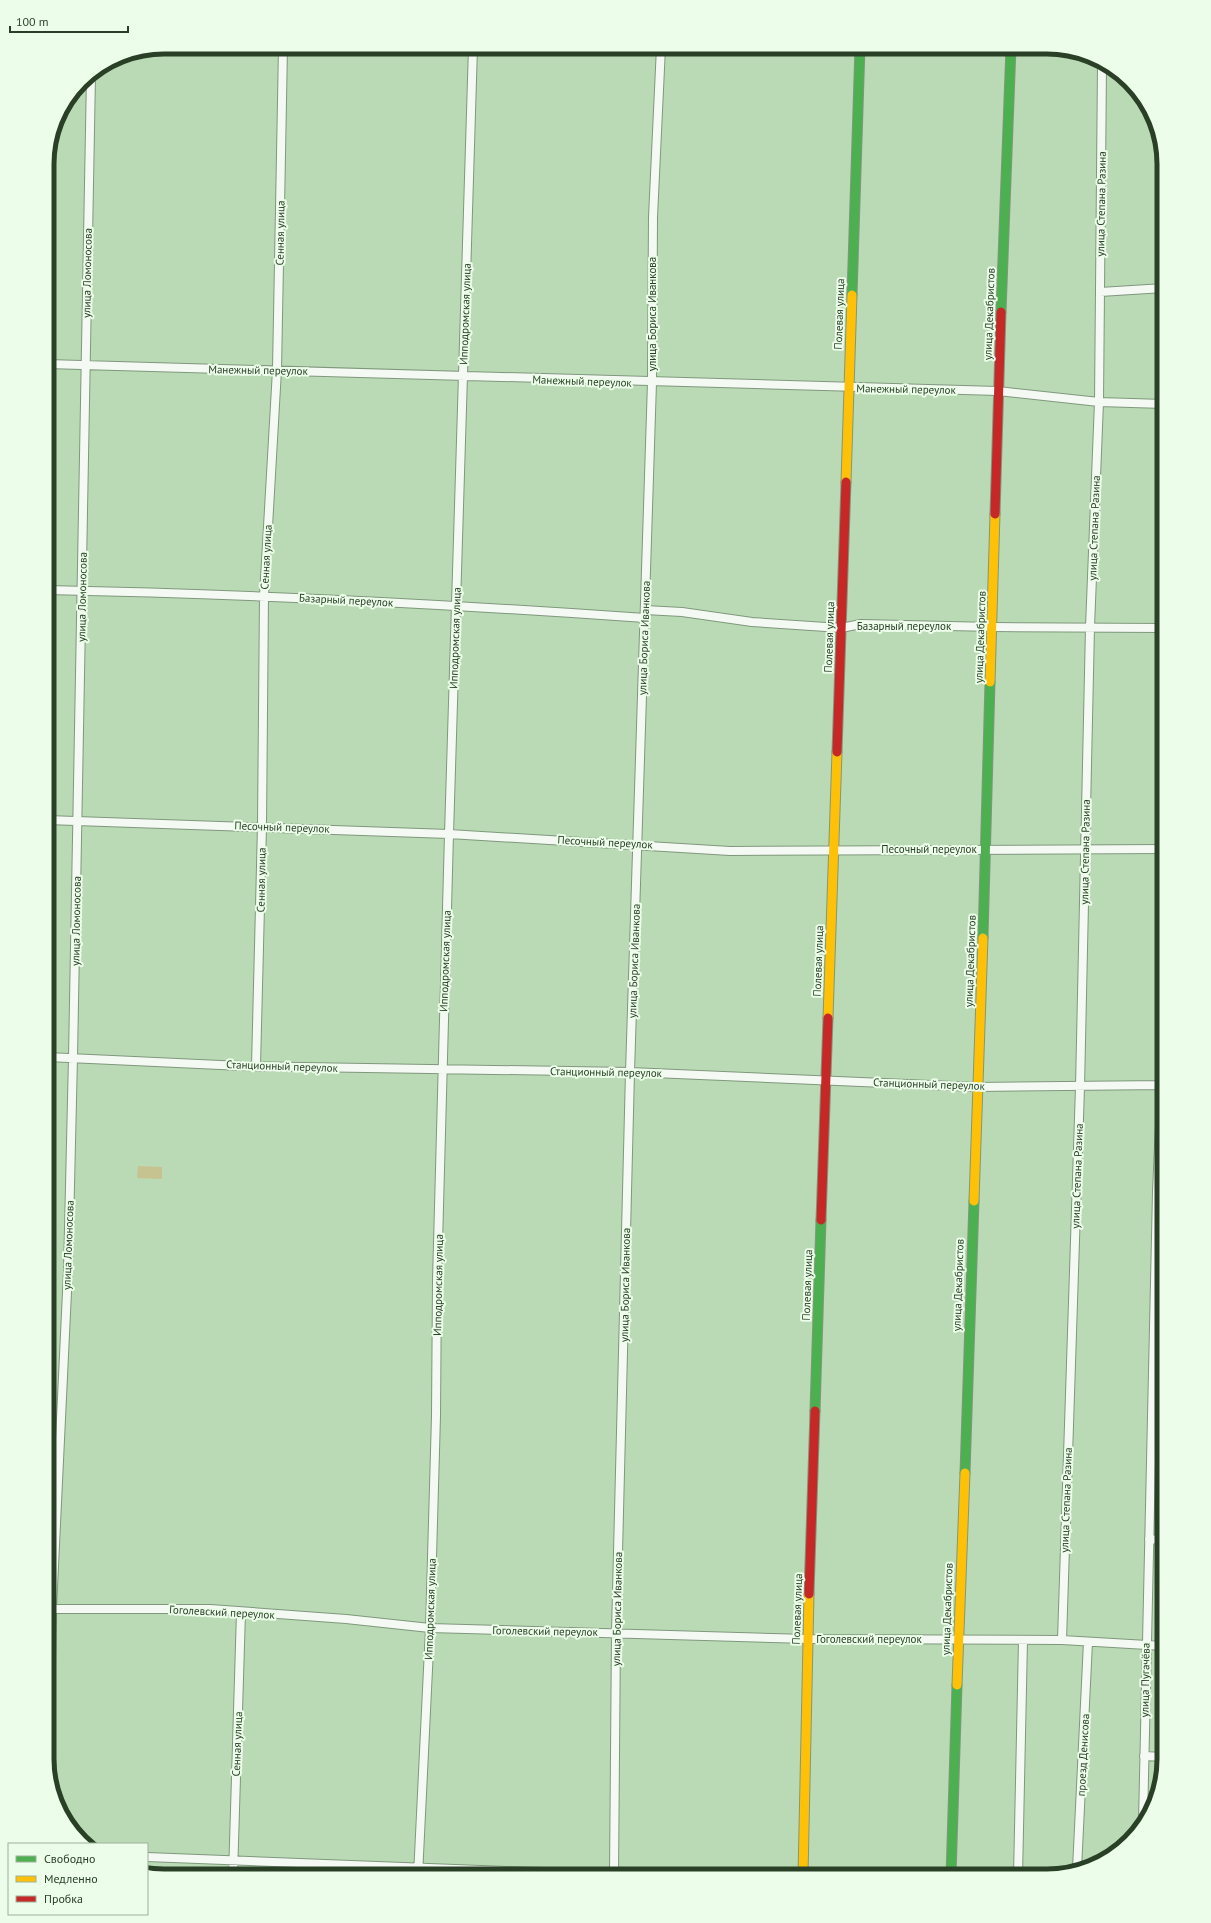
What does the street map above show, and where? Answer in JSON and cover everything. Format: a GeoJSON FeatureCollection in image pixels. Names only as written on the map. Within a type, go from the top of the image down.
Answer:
{"type":"FeatureCollection","features":[{"type":"Feature","properties":{"kind":"street","name":"Сенная улица"},"geometry":{"type":"LineString","coordinates":[[256,1066],[262,826],[264,596],[277,370],[283,54]]}},
{"type":"Feature","properties":{"kind":"street","name":"Ипподромская улица"},"geometry":{"type":"LineString","coordinates":[[419,1869],[430,1628],[436,1416],[437,1281],[442,1069],[473,54]]}},
{"type":"Feature","properties":{"kind":"street","name":"улица Бориса Иванкова"},"geometry":{"type":"LineString","coordinates":[[614,1869],[616,1632],[630,1072],[652,382],[653,217],[661,54]]}},
{"type":"Feature","properties":{"kind":"street","name":"Полевая улица"},"geometry":{"type":"LineString","coordinates":[[803,1869],[808,1639],[860,54]]}},
{"type":"Feature","properties":{"kind":"street","name":"улица Декабристов"},"geometry":{"type":"LineString","coordinates":[[951,1869],[986,848],[998,391],[1010,54]]}},
{"type":"Feature","properties":{"kind":"street","name":"улица Степана Разина"},"geometry":{"type":"LineString","coordinates":[[1062,1640],[1080,1087],[1090,627],[1099,402],[1102,69]]}},
{"type":"Feature","properties":{"kind":"street","name":"улица Ломоносова"},"geometry":{"type":"LineString","coordinates":[[54,1536],[68,1279],[83,591],[85,366],[91,82]]}},
{"type":"Feature","properties":{"kind":"street"},"geometry":{"type":"LineString","coordinates":[[1100,292],[1157,288]]}},
{"type":"Feature","properties":{"kind":"street","name":"Манежный переулок"},"geometry":{"type":"LineString","coordinates":[[54,364],[849,388],[998,391],[1099,402],[1157,404]]}},
{"type":"Feature","properties":{"kind":"street","name":"Базарный переулок"},"geometry":{"type":"LineString","coordinates":[[54,590],[264,596],[645,614],[682,612],[752,622],[841,628],[861,624],[992,627],[1157,628]]}},
{"type":"Feature","properties":{"kind":"street","name":"Песочный переулок"},"geometry":{"type":"LineString","coordinates":[[54,820],[262,826],[449,834],[730,850],[1157,848]]}},
{"type":"Feature","properties":{"kind":"street","name":"Станционный переулок"},"geometry":{"type":"LineString","coordinates":[[54,1057],[256,1066],[630,1072],[977,1087],[1157,1085]]}},
{"type":"Feature","properties":{"kind":"street","name":"улица Пугачёва"},"geometry":{"type":"LineString","coordinates":[[1143,1812],[1146,1645],[1157,1287]]}},
{"type":"Feature","properties":{"kind":"street"},"geometry":{"type":"LineString","coordinates":[[1149,1539],[1157,1540]]}},
{"type":"Feature","properties":{"kind":"street","name":"Гоголевский переулок"},"geometry":{"type":"LineString","coordinates":[[54,1609],[210,1609],[346,1619],[430,1628],[616,1632],[808,1639],[1062,1640],[1157,1646]]}},
{"type":"Feature","properties":{"kind":"street","name":"Сенная улица"},"geometry":{"type":"LineString","coordinates":[[233,1869],[241,1612]]}},
{"type":"Feature","properties":{"kind":"street"},"geometry":{"type":"LineString","coordinates":[[1018,1869],[1023,1640]]}},
{"type":"Feature","properties":{"kind":"street","name":"проезд Денисова"},"geometry":{"type":"LineString","coordinates":[[1078,1864],[1088,1642]]}},
{"type":"Feature","properties":{"kind":"street"},"geometry":{"type":"LineString","coordinates":[[1144,1756],[1157,1756]]}},
{"type":"Feature","properties":{"kind":"street"},"geometry":{"type":"LineString","coordinates":[[148,1856],[372,1869]]}},
{"type":"Feature","properties":{"kind":"shaded area"},"geometry":{"type":"Polygon","coordinates":[[[138,1166],[162,1167],[162,1179],[137,1178],[138,1166]]]}},
{"type":"Feature","properties":{"kind":"traffic: fast"},"geometry":{"type":"LineString","coordinates":[[852,295],[860,54]]}},
{"type":"Feature","properties":{"kind":"traffic: fast"},"geometry":{"type":"LineString","coordinates":[[1001,312],[1011,54]]}},
{"type":"Feature","properties":{"kind":"traffic: fast"},"geometry":{"type":"LineString","coordinates":[[983,938],[990,682]]}},
{"type":"Feature","properties":{"kind":"traffic: fast"},"geometry":{"type":"LineString","coordinates":[[965,1473],[974,1201]]}},
{"type":"Feature","properties":{"kind":"traffic: fast"},"geometry":{"type":"LineString","coordinates":[[815,1411],[821,1220]]}},
{"type":"Feature","properties":{"kind":"traffic: fast"},"geometry":{"type":"LineString","coordinates":[[951,1869],[957,1685]]}},
{"type":"Feature","properties":{"kind":"traffic: slow"},"geometry":{"type":"LineString","coordinates":[[846,482],[852,295]]}},
{"type":"Feature","properties":{"kind":"traffic: slow"},"geometry":{"type":"LineString","coordinates":[[990,682],[995,514]]}},
{"type":"Feature","properties":{"kind":"traffic: slow"},"geometry":{"type":"LineString","coordinates":[[828,1018],[837,752]]}},
{"type":"Feature","properties":{"kind":"traffic: slow"},"geometry":{"type":"LineString","coordinates":[[974,1201],[983,938]]}},
{"type":"Feature","properties":{"kind":"traffic: slow"},"geometry":{"type":"LineString","coordinates":[[957,1685],[965,1473]]}},
{"type":"Feature","properties":{"kind":"traffic: slow"},"geometry":{"type":"LineString","coordinates":[[803,1869],[809,1594]]}},
{"type":"Feature","properties":{"kind":"traffic: jam"},"geometry":{"type":"LineString","coordinates":[[995,514],[1001,312]]}},
{"type":"Feature","properties":{"kind":"traffic: jam"},"geometry":{"type":"LineString","coordinates":[[837,752],[846,482]]}},
{"type":"Feature","properties":{"kind":"traffic: jam"},"geometry":{"type":"LineString","coordinates":[[821,1220],[828,1018]]}},
{"type":"Feature","properties":{"kind":"traffic: jam"},"geometry":{"type":"LineString","coordinates":[[809,1594],[815,1411]]}}]}
